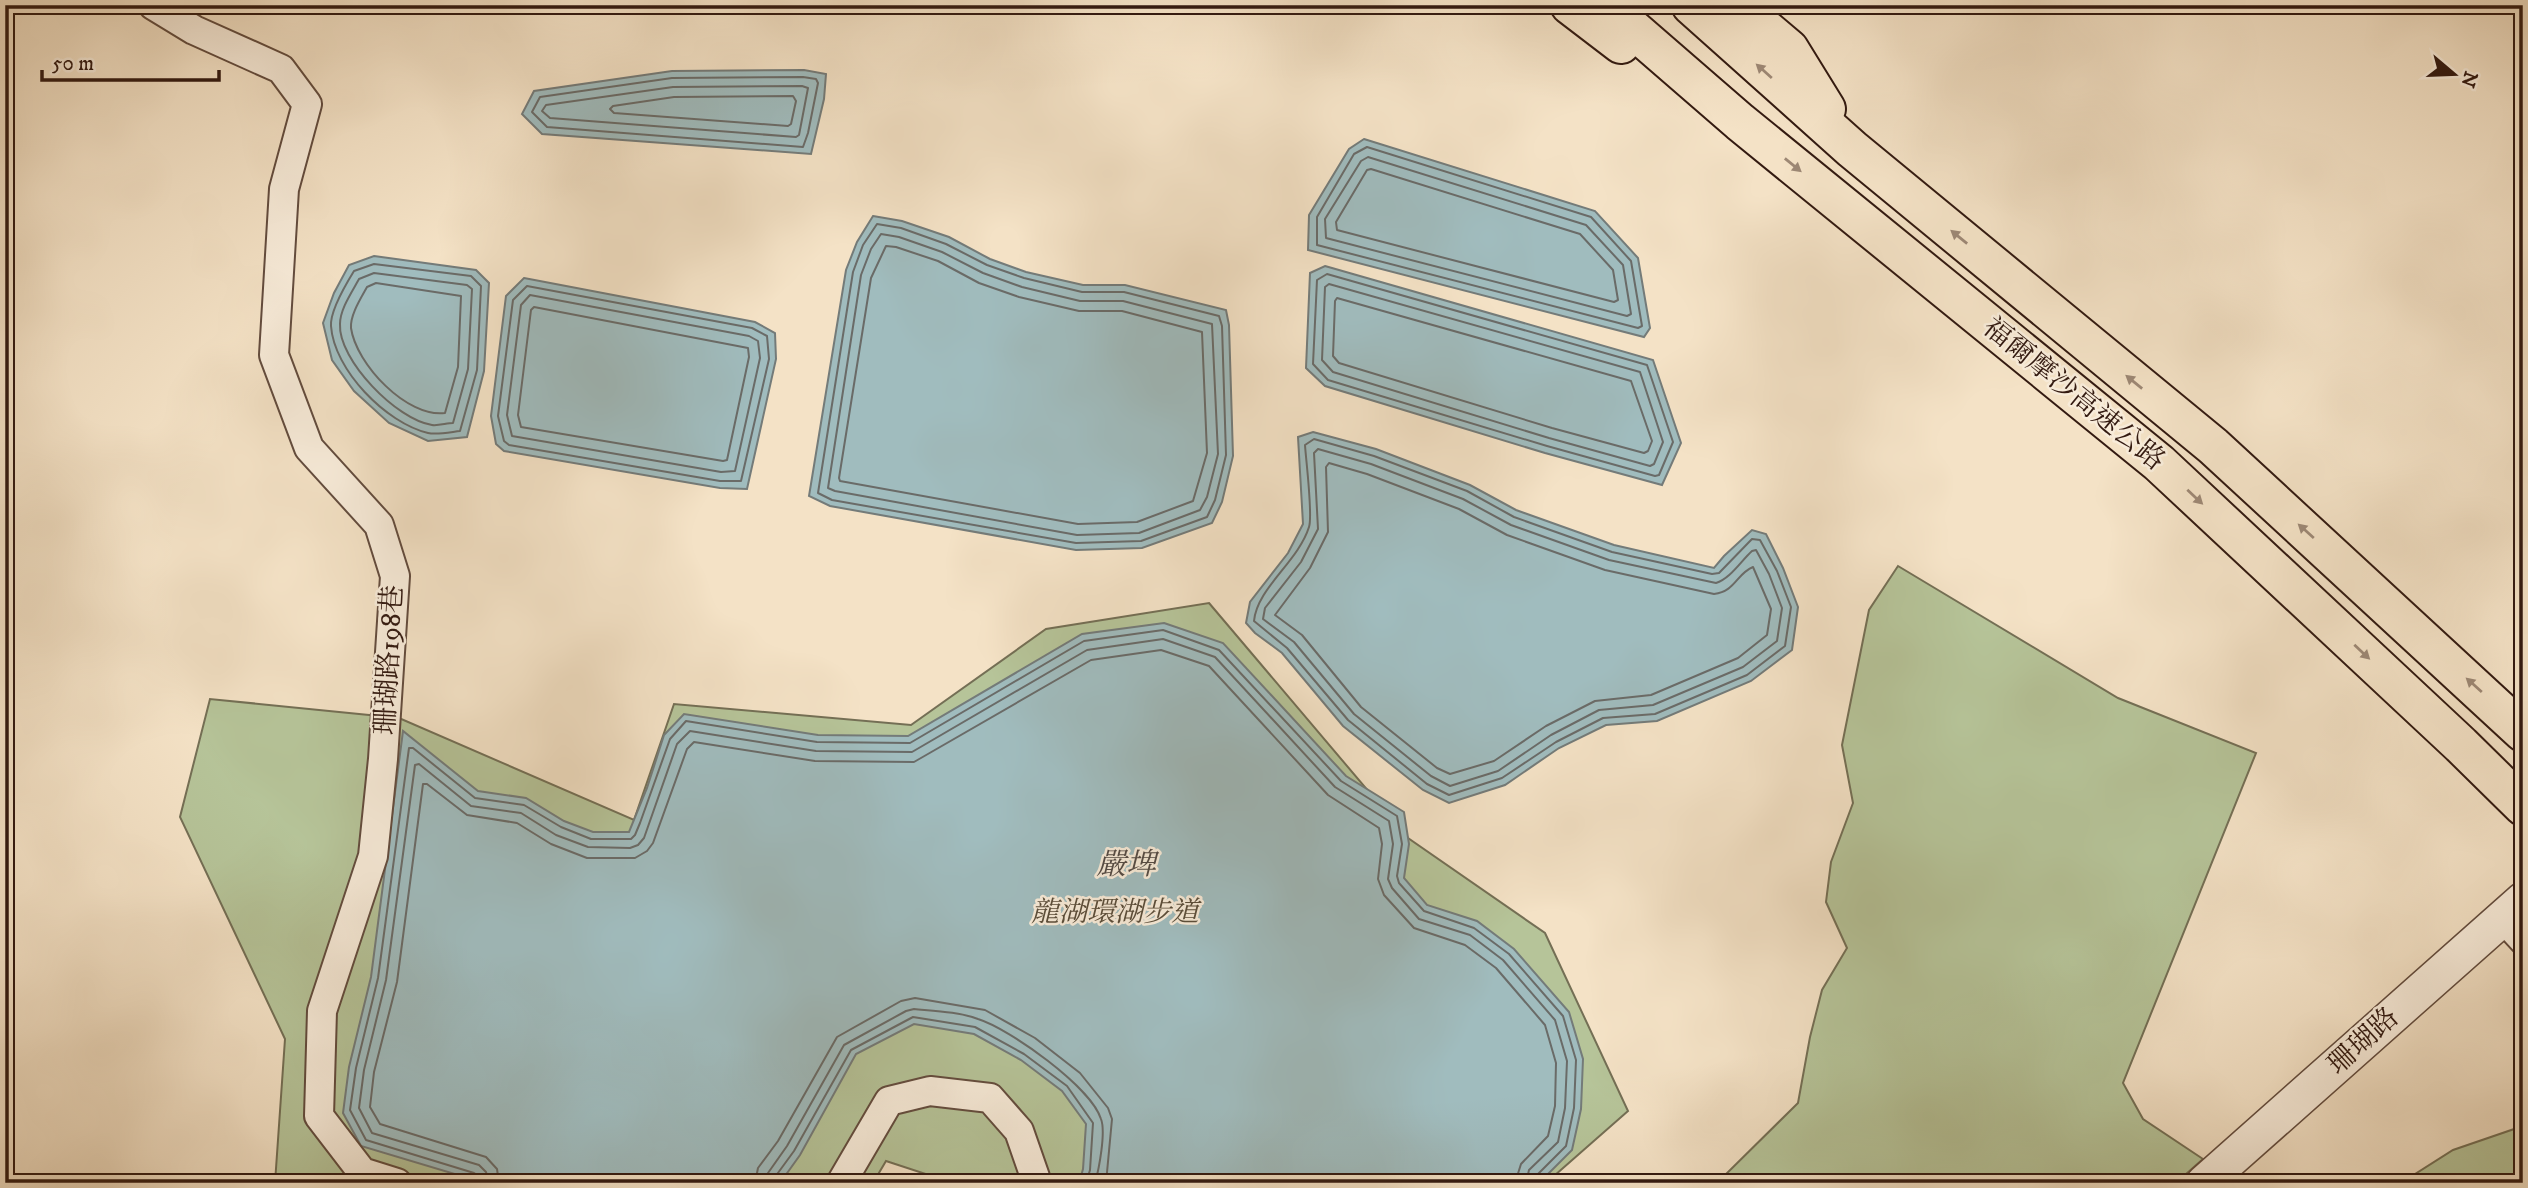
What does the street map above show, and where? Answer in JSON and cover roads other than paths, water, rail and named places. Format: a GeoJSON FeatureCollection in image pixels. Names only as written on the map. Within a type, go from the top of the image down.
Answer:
{"type":"FeatureCollection","features":[{"type":"Feature","properties":{"kind":"highway"},"geometry":{"type":"LineString","coordinates":[[1570,5],[1630,51],[1740,122]]}},
{"type":"Feature","properties":{"kind":"highway","name":"福爾摩沙高速公路"},"geometry":{"type":"LineString","coordinates":[[1605,5],[1740,122],[2159,463],[2523,806]]}},
{"type":"Feature","properties":{"kind":"highway","name":"福爾摩沙高速公路"},"geometry":{"type":"LineString","coordinates":[[1691,5],[1852,149],[2213,446],[2523,732]]}},
{"type":"Feature","properties":{"kind":"highway"},"geometry":{"type":"LineString","coordinates":[[1737,5],[1789,49],[1852,149]]}},
{"type":"Feature","properties":{"kind":"street","name":"珊瑚路198巷"},"geometry":{"type":"LineString","coordinates":[[153,5],[194,30],[281,69],[307,104],[284,189],[274,355],[309,448],[379,525],[395,576],[383,759],[373,856],[322,1011],[319,1116],[362,1172],[397,1183]]}},
{"type":"Feature","properties":{"kind":"street","name":"珊瑚路"},"geometry":{"type":"LineString","coordinates":[[2204,1183],[2510,911]]}},
{"type":"Feature","properties":{"kind":"street"},"geometry":{"type":"LineString","coordinates":[[841,1183],[888,1101],[930,1091],[990,1098],[1019,1131],[1035,1177],[1034,1183]]}},
{"type":"Feature","properties":{"kind":"lane"},"geometry":{"type":"LineString","coordinates":[[2510,911],[2523,950]]}},
{"type":"Feature","properties":{"kind":"water"},"geometry":{"type":"Polygon","coordinates":[[[804,70],[826,74],[824,99],[811,154],[542,134],[522,114],[534,91],[672,71],[804,70]]]}},
{"type":"Feature","properties":{"kind":"water"},"geometry":{"type":"Polygon","coordinates":[[[1364,139],[1595,211],[1638,258],[1650,328],[1644,337],[1308,250],[1309,215],[1349,149],[1364,139]]]}},
{"type":"Feature","properties":{"kind":"water"},"geometry":{"type":"Polygon","coordinates":[[[873,216],[902,221],[949,237],[990,259],[1026,272],[1083,285],[1125,285],[1226,310],[1229,325],[1233,456],[1222,502],[1212,523],[1142,548],[1076,550],[830,506],[809,496],[846,270],[857,242],[873,216]]]}},
{"type":"Feature","properties":{"kind":"water"},"geometry":{"type":"Polygon","coordinates":[[[374,256],[476,270],[489,283],[484,371],[467,437],[428,441],[389,423],[354,391],[332,360],[323,323],[334,293],[349,265],[374,256]]]}},
{"type":"Feature","properties":{"kind":"water"},"geometry":{"type":"Polygon","coordinates":[[[1325,266],[1653,360],[1681,443],[1662,485],[1545,453],[1325,386],[1306,368],[1310,273],[1325,266]]]}},
{"type":"Feature","properties":{"kind":"water"},"geometry":{"type":"Polygon","coordinates":[[[524,278],[755,322],[775,333],[776,359],[747,489],[720,488],[504,451],[496,444],[491,416],[506,296],[524,278]]]}},
{"type":"Feature","properties":{"kind":"water"},"geometry":{"type":"Polygon","coordinates":[[[1313,432],[1376,449],[1470,485],[1516,510],[1614,545],[1714,568],[1752,530],[1766,534],[1798,607],[1792,650],[1751,681],[1657,721],[1606,725],[1559,748],[1505,785],[1449,803],[1423,790],[1343,726],[1282,653],[1246,623],[1250,602],[1288,553],[1303,524],[1298,437],[1313,432]]]}},
{"type":"Feature","properties":{"kind":"water","name":"嚴埤"},"geometry":{"type":"Polygon","coordinates":[[[1164,623],[1223,643],[1346,776],[1404,812],[1409,844],[1404,878],[1427,905],[1477,921],[1514,949],[1569,1012],[1583,1059],[1581,1109],[1572,1150],[1539,1183],[1079,1183],[1083,1169],[1086,1124],[1062,1091],[1021,1060],[974,1034],[914,1024],[856,1054],[800,1155],[780,1183],[493,1183],[478,1181],[361,1146],[343,1113],[349,1067],[371,977],[403,731],[478,791],[526,798],[564,821],[593,832],[629,832],[664,735],[684,714],[818,735],[908,736],[1082,634],[1164,623]]]}},
{"type":"Feature","properties":{"kind":"park label","name":"龍湖環湖步道"},"geometry":{"type":"Point","coordinates":[1115,912]}}]}
